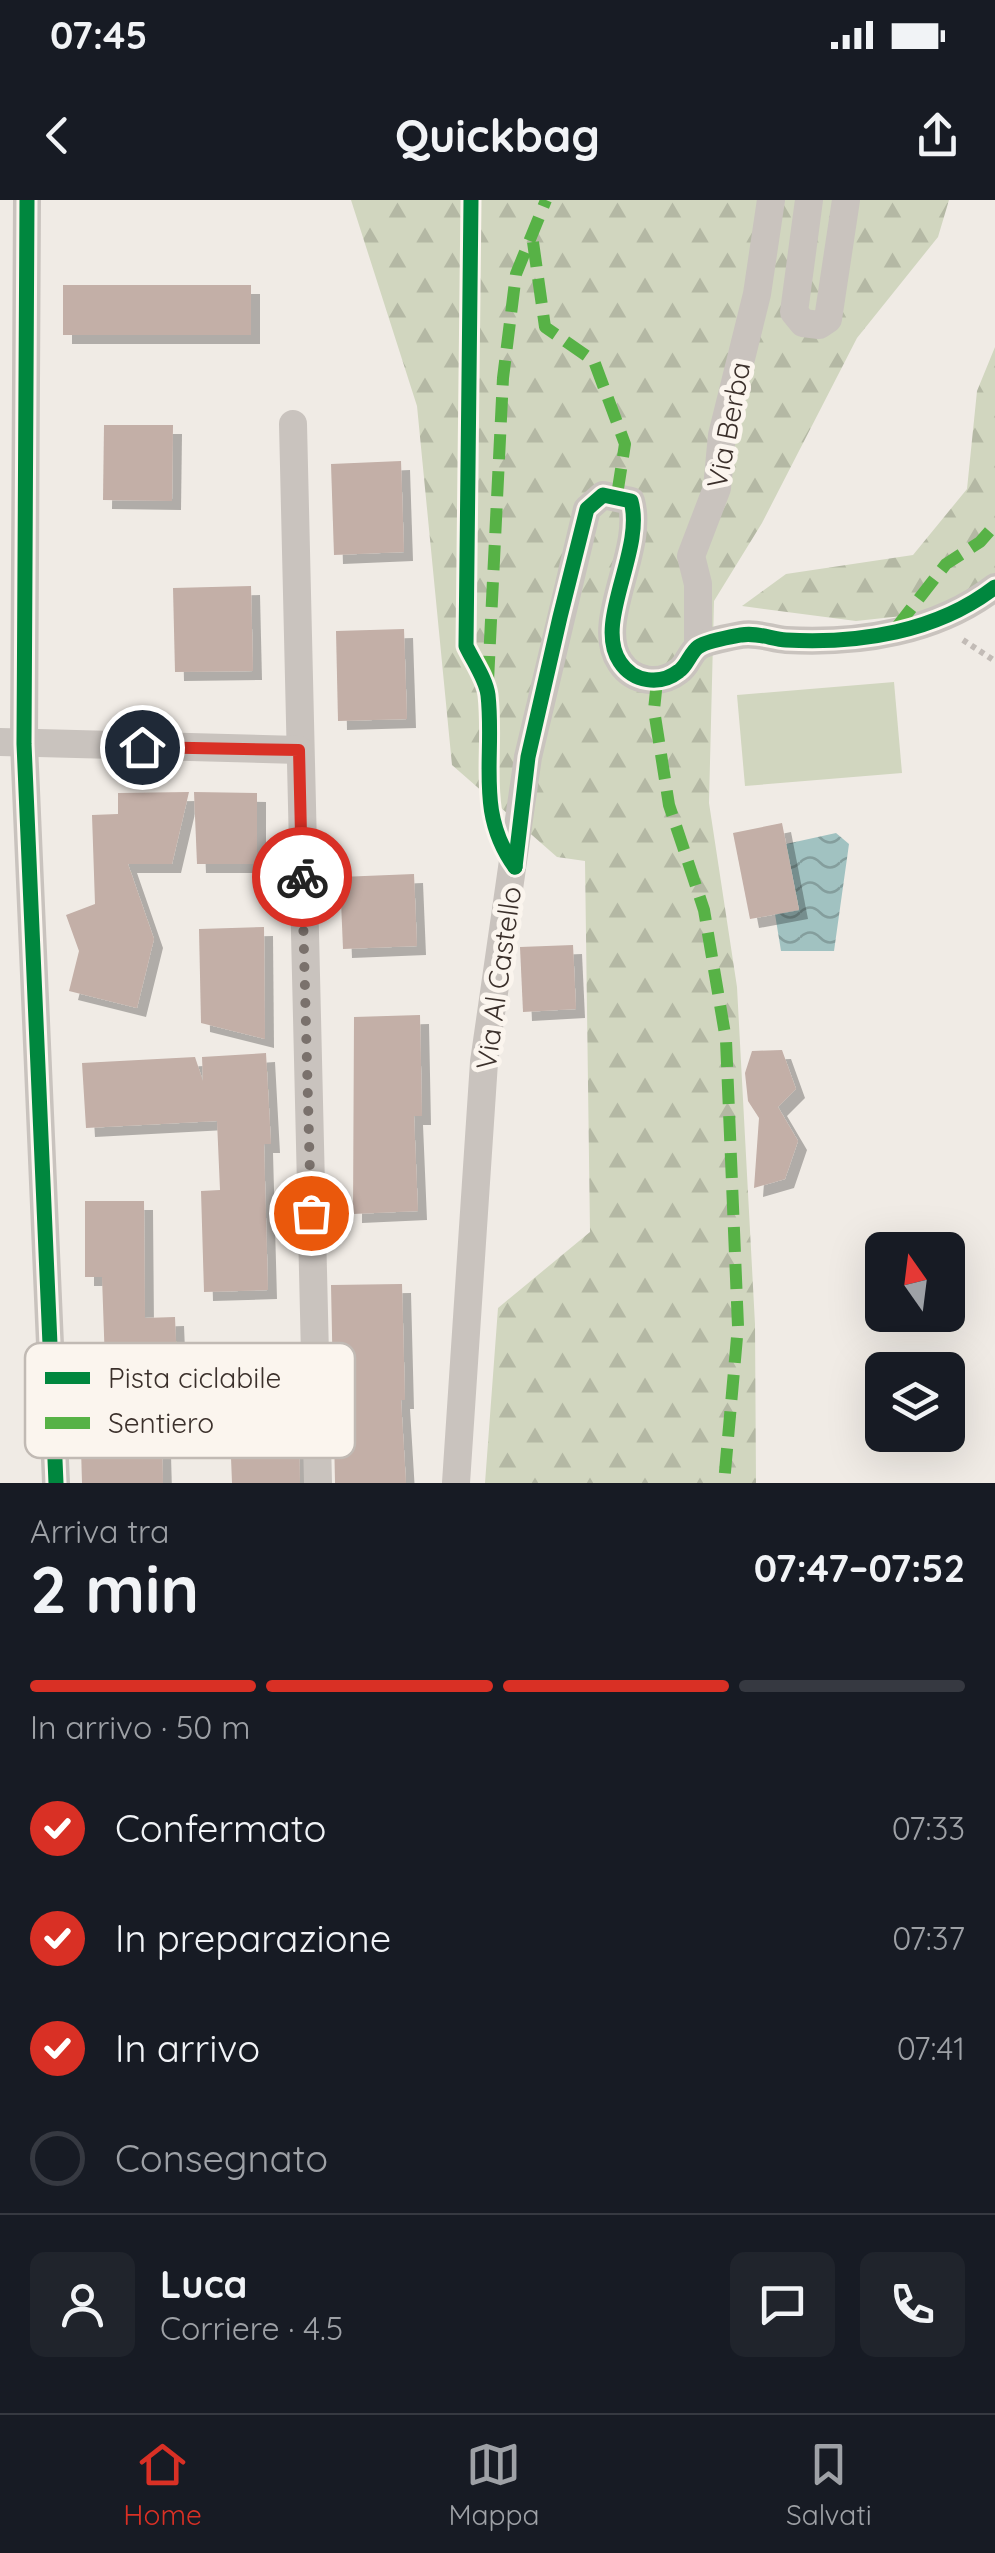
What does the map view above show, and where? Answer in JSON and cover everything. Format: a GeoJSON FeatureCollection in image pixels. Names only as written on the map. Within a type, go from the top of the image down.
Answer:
{"type":"FeatureCollection","features":[{"type":"Feature","properties":{"kind":"street"},"geometry":{"type":"LineString","coordinates":[[27,200],[12,743],[48,1343]]}},
{"type":"Feature","properties":{"kind":"street","name":"Via Berba"},"geometry":{"type":"LineString","coordinates":[[698,647],[698,584],[691,556],[717,488],[722,435],[758,294],[771,200]]}},
{"type":"Feature","properties":{"kind":"street"},"geometry":{"type":"LineString","coordinates":[[808,200],[794,312],[803,323],[819,326],[828,320],[846,200]]}},
{"type":"Feature","properties":{"kind":"street"},"geometry":{"type":"LineString","coordinates":[[293,424],[314,1343]]}},
{"type":"Feature","properties":{"kind":"street","name":"Via Al Castello"},"geometry":{"type":"LineString","coordinates":[[456,1483],[484,1062],[528,756],[588,509],[603,494],[632,501],[637,522],[611,631],[617,660],[632,676],[658,681],[681,671],[698,647],[746,634],[788,640],[891,634],[936,623],[995,586]]}},
{"type":"Feature","properties":{"kind":"street"},"geometry":{"type":"LineString","coordinates":[[12,743],[299,750]]}},
{"type":"Feature","properties":{"kind":"street"},"geometry":{"type":"LineString","coordinates":[[55,1458],[56,1483]]}},
{"type":"Feature","properties":{"kind":"street"},"geometry":{"type":"LineString","coordinates":[[317,1458],[318,1483]]}},
{"type":"Feature","properties":{"kind":"green space"},"geometry":{"type":"Polygon","coordinates":[[[351,200],[949,200],[938,237],[857,338],[762,523],[714,601],[709,803],[737,987],[755,1324],[756,1483],[485,1483],[498,1308],[590,1232],[585,861],[557,857],[452,765],[417,406],[351,200]]]}},
{"type":"Feature","properties":{"kind":"green space"},"geometry":{"type":"Polygon","coordinates":[[[995,347],[995,579],[967,609],[856,621],[742,606],[786,574],[913,555],[967,489],[977,391],[995,347]]]}},
{"type":"Feature","properties":{"kind":"green space"},"geometry":{"type":"Polygon","coordinates":[[[894,682],[902,773],[745,786],[737,695],[894,682]]]}},
{"type":"Feature","properties":{"kind":"water"},"geometry":{"type":"Polygon","coordinates":[[[836,833],[849,844],[834,951],[781,951],[775,914],[799,909],[786,844],[836,833]]]}},
{"type":"Feature","properties":{"kind":"building"},"geometry":{"type":"Polygon","coordinates":[[[63,285],[251,285],[251,335],[63,335],[63,285]]]}},
{"type":"Feature","properties":{"kind":"building"},"geometry":{"type":"Polygon","coordinates":[[[104,425],[173,425],[172,501],[103,500],[104,425]]]}},
{"type":"Feature","properties":{"kind":"building"},"geometry":{"type":"Polygon","coordinates":[[[401,461],[404,552],[334,555],[331,464],[401,461]]]}},
{"type":"Feature","properties":{"kind":"building"},"geometry":{"type":"Polygon","coordinates":[[[251,586],[253,671],[175,672],[173,588],[251,586]]]}},
{"type":"Feature","properties":{"kind":"building"},"geometry":{"type":"Polygon","coordinates":[[[404,629],[407,719],[338,721],[336,631],[404,629]]]}},
{"type":"Feature","properties":{"kind":"building"},"geometry":{"type":"Polygon","coordinates":[[[189,792],[172,864],[128,864],[154,939],[137,1008],[69,991],[79,951],[66,915],[95,904],[92,815],[118,814],[118,793],[189,792]]]}},
{"type":"Feature","properties":{"kind":"building"},"geometry":{"type":"Polygon","coordinates":[[[194,792],[257,793],[257,864],[197,864],[194,792]]]}},
{"type":"Feature","properties":{"kind":"building"},"geometry":{"type":"Polygon","coordinates":[[[782,823],[799,910],[750,919],[733,833],[782,823]]]}},
{"type":"Feature","properties":{"kind":"building"},"geometry":{"type":"Polygon","coordinates":[[[414,874],[417,946],[343,949],[340,877],[414,874]]]}},
{"type":"Feature","properties":{"kind":"building"},"geometry":{"type":"Polygon","coordinates":[[[264,927],[265,1039],[201,1023],[199,929],[264,927]]]}},
{"type":"Feature","properties":{"kind":"building"},"geometry":{"type":"Polygon","coordinates":[[[573,945],[576,1009],[523,1012],[520,947],[573,945]]]}},
{"type":"Feature","properties":{"kind":"building"},"geometry":{"type":"Polygon","coordinates":[[[420,1015],[422,1116],[414,1116],[418,1211],[353,1214],[354,1017],[420,1015]]]}},
{"type":"Feature","properties":{"kind":"building"},"geometry":{"type":"Polygon","coordinates":[[[782,1050],[796,1089],[778,1107],[798,1141],[785,1179],[754,1188],[759,1118],[748,1101],[745,1073],[752,1051],[782,1050]]]}},
{"type":"Feature","properties":{"kind":"building"},"geometry":{"type":"Polygon","coordinates":[[[266,1053],[271,1144],[264,1144],[268,1290],[204,1292],[201,1191],[220,1190],[217,1121],[86,1128],[82,1063],[195,1057],[203,1081],[202,1057],[266,1053]]]}},
{"type":"Feature","properties":{"kind":"building"},"geometry":{"type":"Polygon","coordinates":[[[85,1201],[144,1201],[145,1318],[175,1317],[176,1343],[104,1343],[102,1277],[85,1277],[85,1201]]]}},
{"type":"Feature","properties":{"kind":"building"},"geometry":{"type":"Polygon","coordinates":[[[402,1284],[405,1400],[401,1400],[406,1483],[335,1483],[334,1458],[355,1458],[355,1343],[332,1343],[331,1285],[402,1284]]]}},
{"type":"Feature","properties":{"kind":"building"},"geometry":{"type":"Polygon","coordinates":[[[81,1458],[162,1458],[163,1483],[82,1483],[81,1458]]]}},
{"type":"Feature","properties":{"kind":"building"},"geometry":{"type":"Polygon","coordinates":[[[231,1458],[300,1458],[300,1483],[232,1483],[231,1458]]]}},
{"type":"Feature","properties":{"kind":"marked path"},"geometry":{"type":"LineString","coordinates":[[488,681],[503,378],[516,274],[546,200]]}},
{"type":"Feature","properties":{"kind":"marked path"},"geometry":{"type":"LineString","coordinates":[[533,242],[545,327],[594,361],[625,444],[617,495]]}},
{"type":"Feature","properties":{"kind":"marked path"},"geometry":{"type":"LineString","coordinates":[[896,628],[946,564],[980,542],[995,525]]}},
{"type":"Feature","properties":{"kind":"marked path"},"geometry":{"type":"LineString","coordinates":[[657,681],[654,710],[669,805],[704,910],[726,1040],[738,1326],[724,1483]]}},
{"type":"Feature","properties":{"kind":"cycle path"},"geometry":{"type":"LineString","coordinates":[[27,200],[24,744],[50,1343]]}},
{"type":"Feature","properties":{"kind":"cycle path"},"geometry":{"type":"LineString","coordinates":[[471,200],[466,646],[487,689],[491,805],[495,826],[515,867]]}},
{"type":"Feature","properties":{"kind":"cycle path"},"geometry":{"type":"LineString","coordinates":[[515,867],[528,757],[560,617],[587,509],[603,495],[631,501],[631,541],[615,607],[613,646],[625,669],[647,680],[672,676],[698,647],[713,641],[747,634],[814,641],[896,632],[948,615],[995,587]]}},
{"type":"Feature","properties":{"kind":"cycle path"},"geometry":{"type":"LineString","coordinates":[[55,1458],[56,1483]]}},
{"type":"Feature","properties":{"kind":"way so far"},"geometry":{"type":"LineString","coordinates":[[302,877],[311,1213]]}},
{"type":"Feature","properties":{"kind":"route"},"geometry":{"type":"LineString","coordinates":[[142,747],[299,750],[302,877]]}}]}
